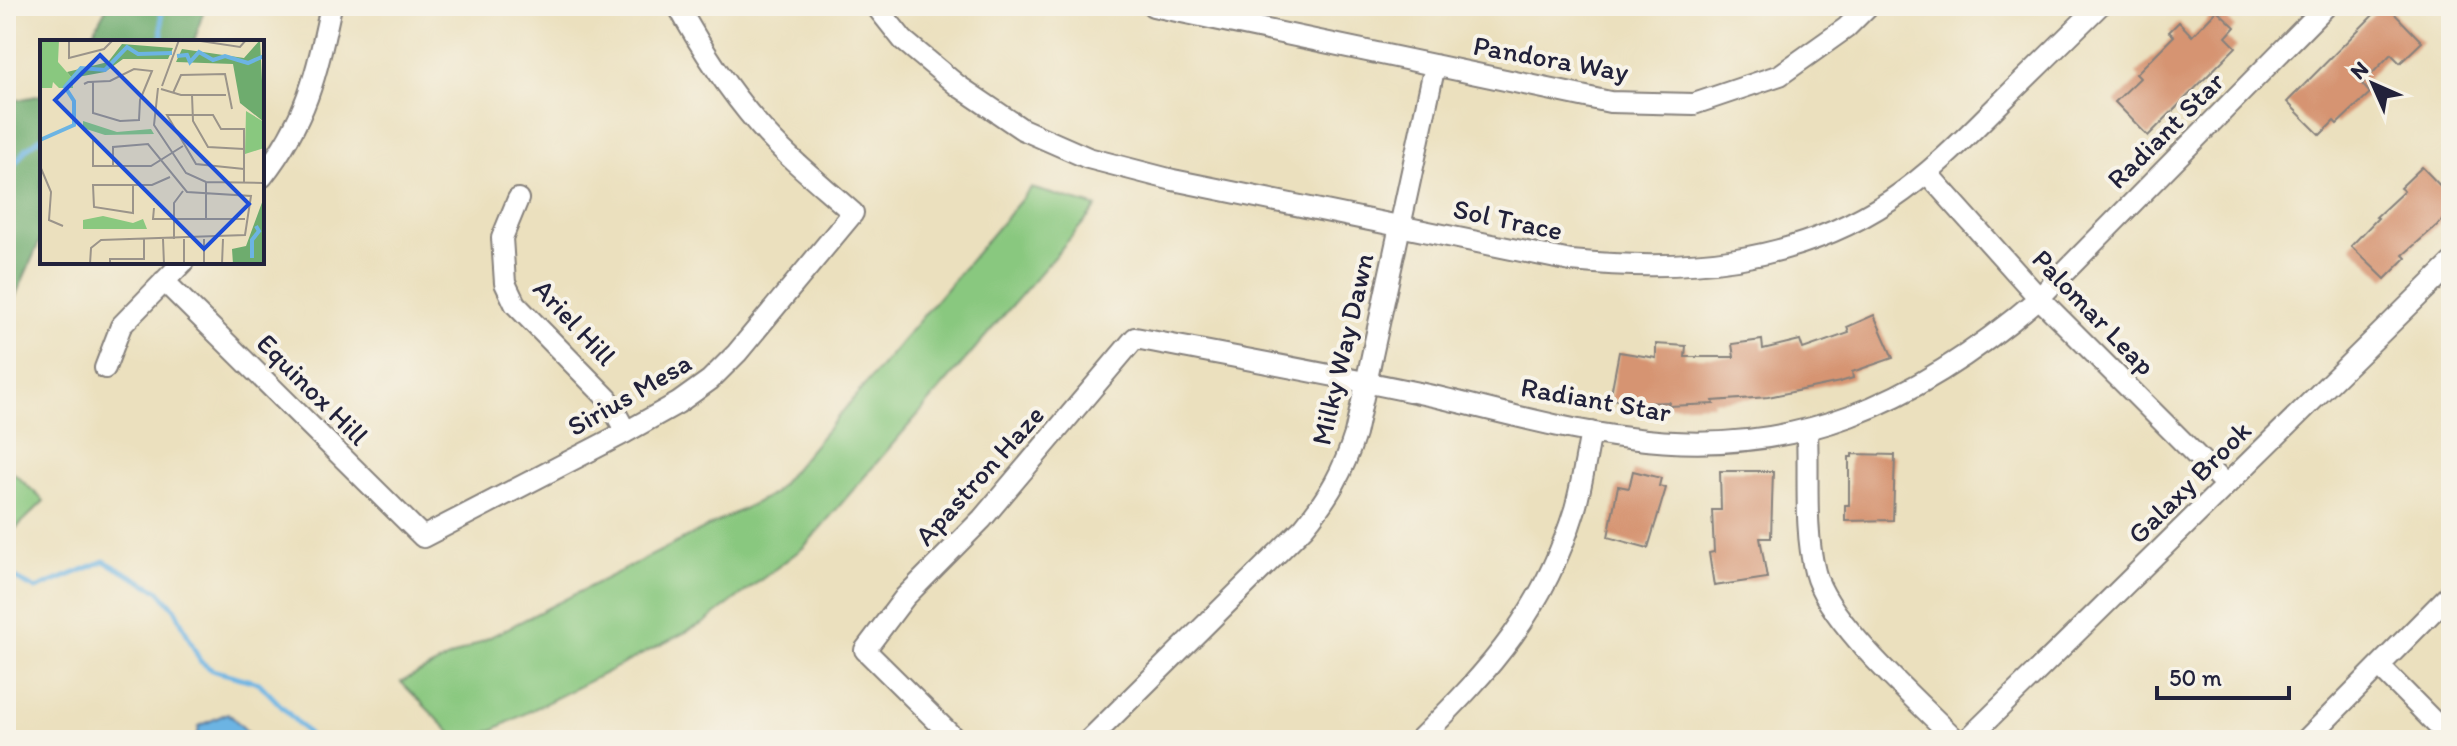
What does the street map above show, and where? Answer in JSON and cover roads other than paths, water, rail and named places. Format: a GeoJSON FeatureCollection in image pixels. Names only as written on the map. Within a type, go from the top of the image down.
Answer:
{"type":"FeatureCollection","features":[{"type":"Feature","properties":{"kind":"street"},"geometry":{"type":"LineString","coordinates":[[264,174],[295,129],[314,83],[331,6]]}},
{"type":"Feature","properties":{"kind":"street","name":"Sirius Mesa"},"geometry":{"type":"LineString","coordinates":[[423,537],[626,432],[678,403],[710,380],[737,353],[853,213],[793,161],[759,125],[729,88],[678,6]]}},
{"type":"Feature","properties":{"kind":"street","name":"Sol Trace"},"geometry":{"type":"LineString","coordinates":[[876,6],[903,40],[957,85],[1022,129],[1088,158],[1173,180],[1571,261],[1633,267],[1688,266],[1744,259],[1845,227],[1891,200],[1927,173],[2099,6]]}},
{"type":"Feature","properties":{"kind":"street","name":"Pandora Way"},"geometry":{"type":"LineString","coordinates":[[1153,6],[1610,102],[1694,104],[1780,75],[1846,28],[1868,6]]}},
{"type":"Feature","properties":{"kind":"street","name":"Radiant Star"},"geometry":{"type":"LineString","coordinates":[[1135,338],[1365,381],[1630,438],[1684,442],[1747,439],[1807,431],[1875,407],[1946,370],[1994,337],[2039,298],[2326,6]]}},
{"type":"Feature","properties":{"kind":"street","name":"Milky Way Dawn"},"geometry":{"type":"LineString","coordinates":[[1089,740],[1304,527],[1329,496],[1344,468],[1355,434],[1435,65]]}},
{"type":"Feature","properties":{"kind":"street","name":"Palomar Leap"},"geometry":{"type":"LineString","coordinates":[[1927,173],[2039,298],[2226,485]]}},
{"type":"Feature","properties":{"kind":"street","name":"Ariel Hill"},"geometry":{"type":"LineString","coordinates":[[518,199],[502,238],[505,283],[515,304],[608,399],[626,432]]}},
{"type":"Feature","properties":{"kind":"street"},"geometry":{"type":"LineString","coordinates":[[105,368],[121,326],[181,264]]}},
{"type":"Feature","properties":{"kind":"street","name":"Galaxy Brook"},"geometry":{"type":"LineString","coordinates":[[1967,740],[2451,264]]}},
{"type":"Feature","properties":{"kind":"street","name":"Equinox Hill"},"geometry":{"type":"LineString","coordinates":[[164,281],[423,537]]}},
{"type":"Feature","properties":{"kind":"street","name":"Apastron Haze"},"geometry":{"type":"LineString","coordinates":[[956,740],[865,650],[905,597],[982,519],[1135,338]]}},
{"type":"Feature","properties":{"kind":"street"},"geometry":{"type":"LineString","coordinates":[[1807,431],[1810,534],[1815,574],[1836,614],[1956,740]]}},
{"type":"Feature","properties":{"kind":"street"},"geometry":{"type":"LineString","coordinates":[[1419,740],[1479,680],[1526,618],[1567,532],[1591,432]]}},
{"type":"Feature","properties":{"kind":"street"},"geometry":{"type":"LineString","coordinates":[[2306,740],[2451,593]]}},
{"type":"Feature","properties":{"kind":"street"},"geometry":{"type":"LineString","coordinates":[[2379,666],[2451,739]]}},
{"type":"Feature","properties":{"kind":"water"},"geometry":{"type":"Polygon","coordinates":[[[228,713],[256,740],[197,740],[199,726],[228,713]]]}},
{"type":"Feature","properties":{"kind":"waterway"},"geometry":{"type":"LineString","coordinates":[[161,6],[162,40]]}},
{"type":"Feature","properties":{"kind":"waterway"},"geometry":{"type":"LineString","coordinates":[[6,176],[26,149],[40,138]]}},
{"type":"Feature","properties":{"kind":"waterway"},"geometry":{"type":"LineString","coordinates":[[6,573],[36,589],[104,561],[159,591],[175,609],[200,661],[212,670],[259,683],[314,740]]}}]}
